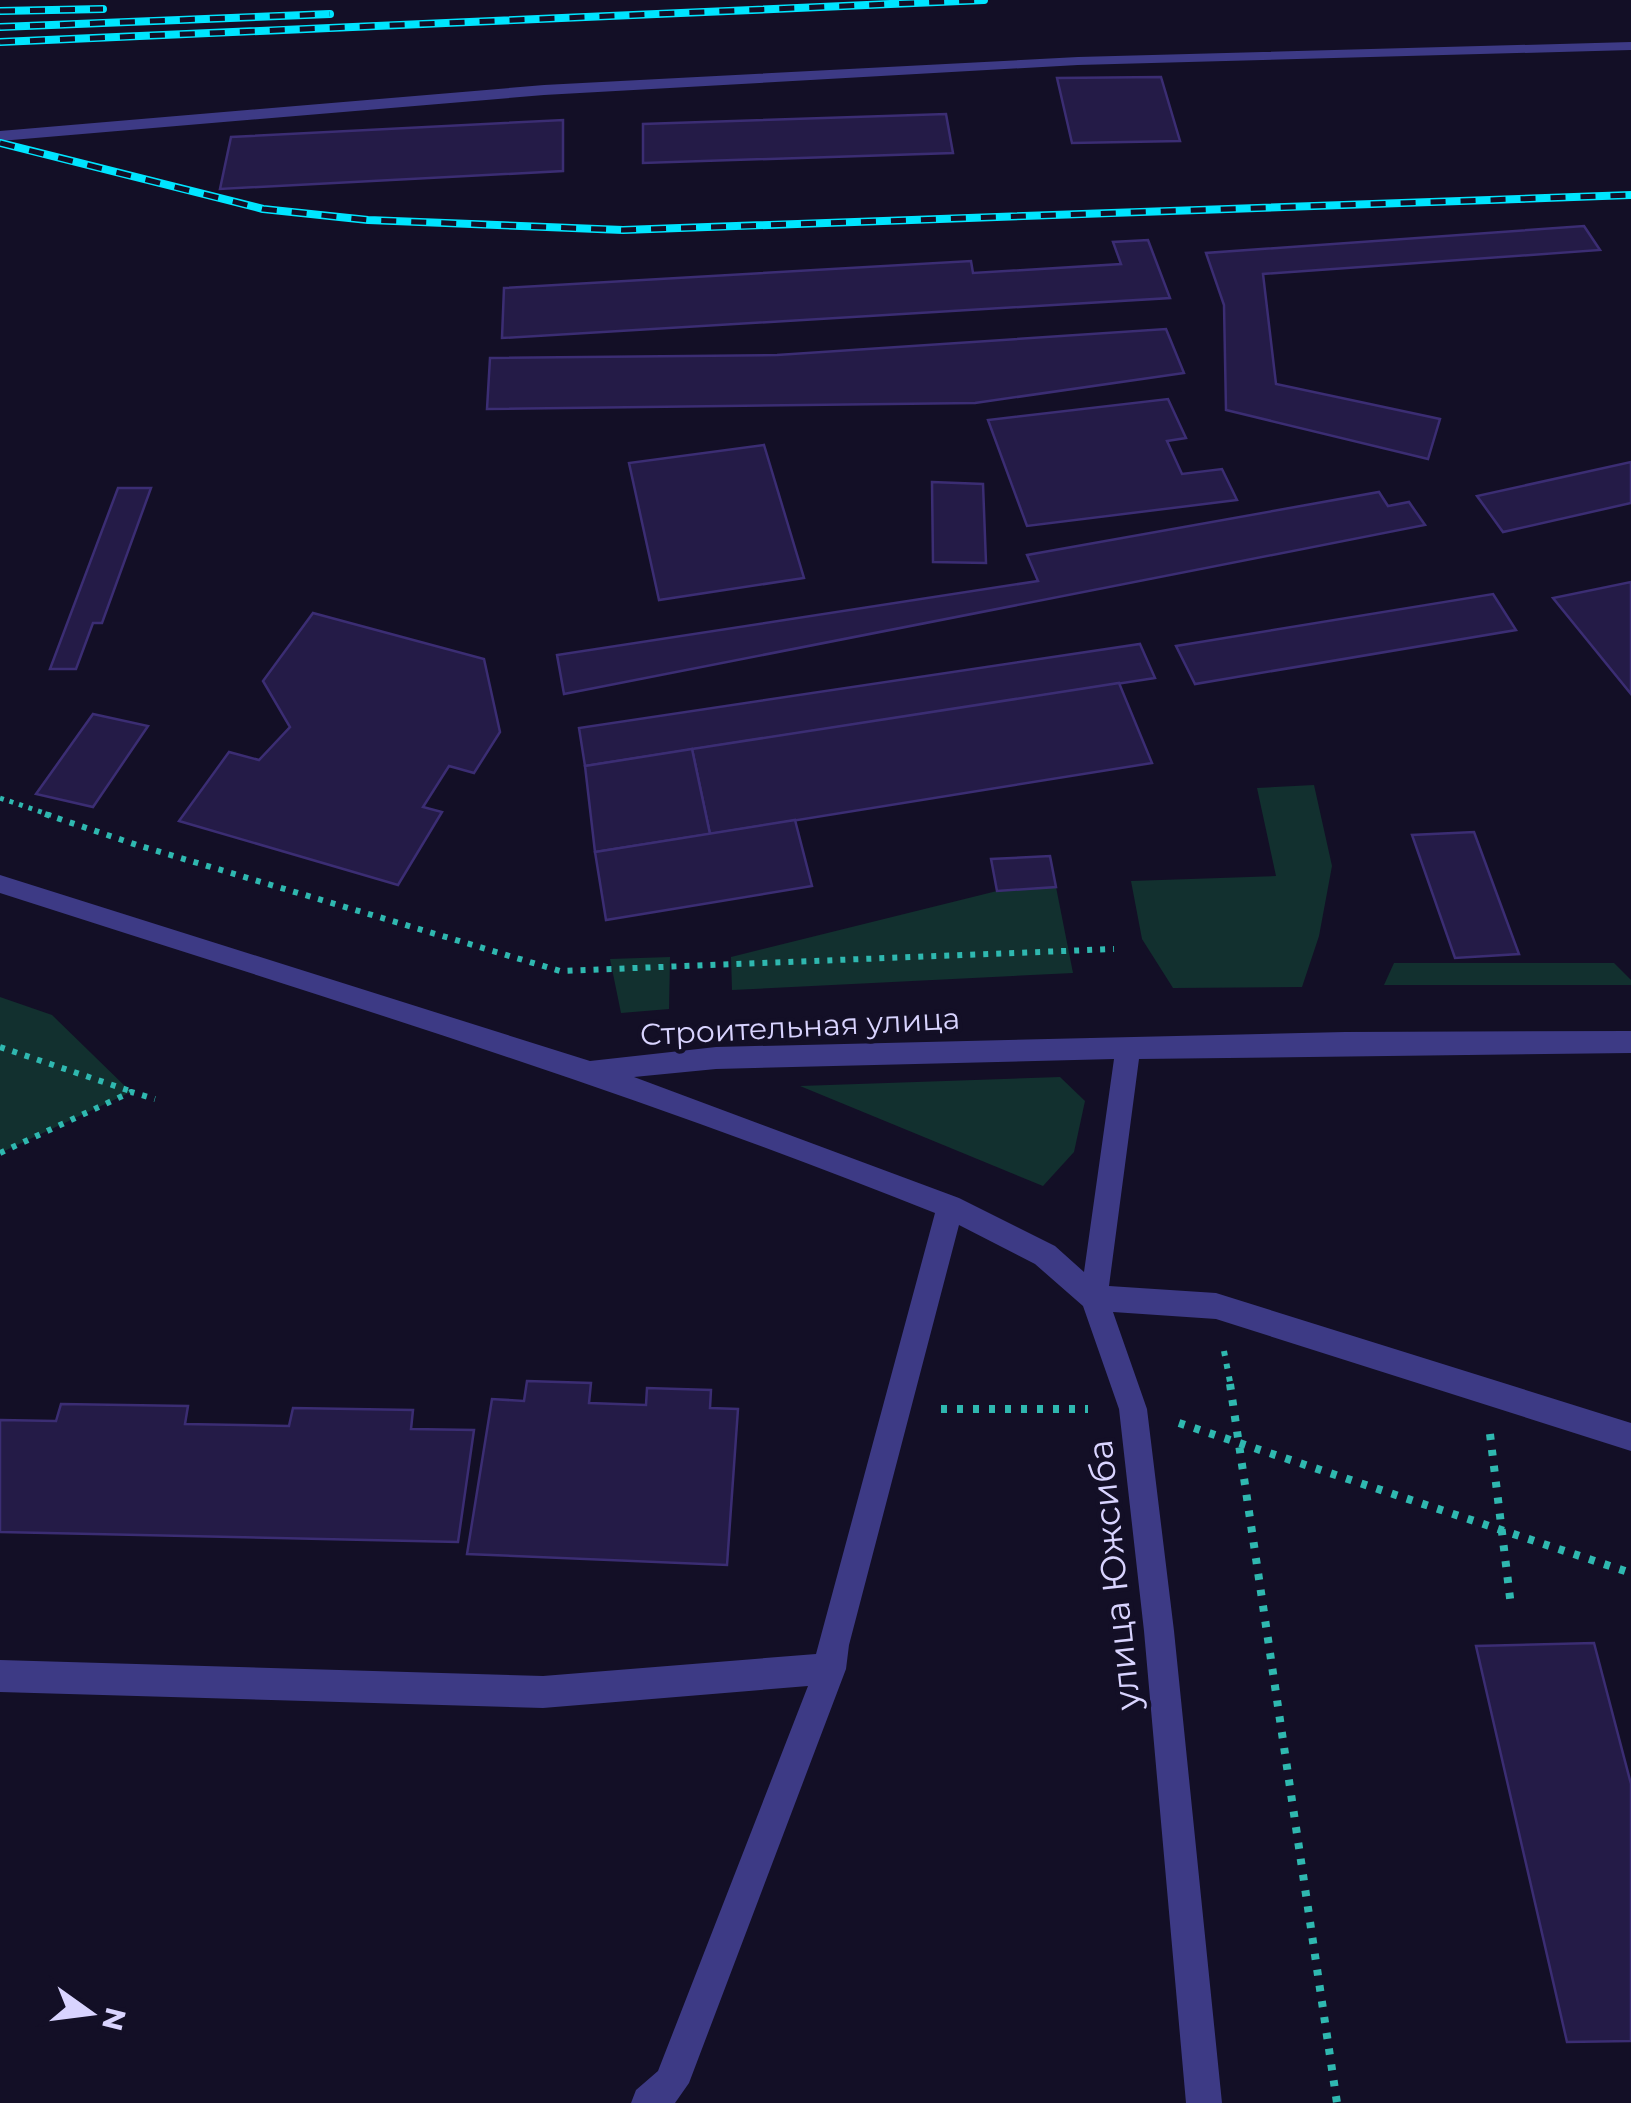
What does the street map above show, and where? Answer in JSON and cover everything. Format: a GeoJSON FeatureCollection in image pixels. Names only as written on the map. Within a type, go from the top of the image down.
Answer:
{"type":"FeatureCollection","features":[{"type":"Feature","properties":{"kind":"street"},"geometry":{"type":"LineString","coordinates":[[0,136],[623,86],[1078,60],[1631,46]]}},
{"type":"Feature","properties":{"kind":"street","name":"Строительная улица"},"geometry":{"type":"LineString","coordinates":[[0,884],[586,1071],[716,1058],[1128,1047],[1631,1042]]}},
{"type":"Feature","properties":{"kind":"street","name":"улица Южсиба"},"geometry":{"type":"LineString","coordinates":[[1128,1047],[1094,1298],[1133,1408],[1161,1650],[1204,2103]]}},
{"type":"Feature","properties":{"kind":"street"},"geometry":{"type":"LineString","coordinates":[[586,1071],[812,1152],[950,1208],[1045,1255],[1094,1298],[1216,1306],[1631,1436]]}},
{"type":"Feature","properties":{"kind":"street"},"geometry":{"type":"LineString","coordinates":[[649,2103],[671,2083],[830,1669],[894,1408],[950,1208]]}},
{"type":"Feature","properties":{"kind":"street"},"geometry":{"type":"LineString","coordinates":[[0,1676],[543,1692],[830,1669]]}},
{"type":"Feature","properties":{"kind":"path"},"geometry":{"type":"LineString","coordinates":[[0,798],[136,845],[560,971],[1114,949]]}},
{"type":"Feature","properties":{"kind":"path"},"geometry":{"type":"LineString","coordinates":[[0,1048],[155,1099]]}},
{"type":"Feature","properties":{"kind":"path"},"geometry":{"type":"LineString","coordinates":[[0,1153],[131,1092]]}},
{"type":"Feature","properties":{"kind":"path"},"geometry":{"type":"LineString","coordinates":[[1216,1306],[1241,1443],[1337,2103]]}},
{"type":"Feature","properties":{"kind":"path"},"geometry":{"type":"LineString","coordinates":[[1485,1388],[1511,1606]]}},
{"type":"Feature","properties":{"kind":"path"},"geometry":{"type":"LineString","coordinates":[[894,1408],[1133,1408],[1631,1573]]}},
{"type":"Feature","properties":{"kind":"green space"},"geometry":{"type":"Polygon","coordinates":[[[1314,785],[1332,866],[1319,936],[1302,987],[1173,988],[1142,939],[1131,881],[1276,876],[1257,788],[1314,785]]]}},
{"type":"Feature","properties":{"kind":"green space"},"geometry":{"type":"Polygon","coordinates":[[[1056,887],[1073,973],[732,990],[731,957],[997,891],[1056,887]]]}},
{"type":"Feature","properties":{"kind":"green space"},"geometry":{"type":"Polygon","coordinates":[[[670,957],[669,1009],[621,1013],[610,959],[670,957]]]}},
{"type":"Feature","properties":{"kind":"green space"},"geometry":{"type":"Polygon","coordinates":[[[1394,963],[1614,963],[1631,980],[1631,985],[1384,985],[1394,963]]]}},
{"type":"Feature","properties":{"kind":"green space"},"geometry":{"type":"Polygon","coordinates":[[[0,997],[52,1015],[131,1092],[0,1153],[0,997]]]}},
{"type":"Feature","properties":{"kind":"green space"},"geometry":{"type":"Polygon","coordinates":[[[1060,1077],[1085,1101],[1074,1152],[1043,1186],[800,1086],[1060,1077]]]}},
{"type":"Feature","properties":{"kind":"building"},"geometry":{"type":"Polygon","coordinates":[[[1161,77],[1180,141],[1072,143],[1057,78],[1161,77]]]}},
{"type":"Feature","properties":{"kind":"building"},"geometry":{"type":"Polygon","coordinates":[[[946,114],[953,153],[643,163],[643,124],[946,114]]]}},
{"type":"Feature","properties":{"kind":"building"},"geometry":{"type":"Polygon","coordinates":[[[563,120],[563,171],[220,189],[231,137],[563,120]]]}},
{"type":"Feature","properties":{"kind":"building"},"geometry":{"type":"Polygon","coordinates":[[[1584,226],[1600,250],[1263,274],[1276,384],[1440,419],[1428,459],[1226,410],[1224,305],[1206,253],[1584,226]]]}},
{"type":"Feature","properties":{"kind":"building"},"geometry":{"type":"Polygon","coordinates":[[[1148,240],[1170,298],[502,338],[504,288],[971,261],[973,273],[1121,264],[1113,242],[1148,240]]]}},
{"type":"Feature","properties":{"kind":"building"},"geometry":{"type":"Polygon","coordinates":[[[1166,329],[1184,373],[975,403],[487,409],[490,358],[777,355],[1166,329]]]}},
{"type":"Feature","properties":{"kind":"building"},"geometry":{"type":"Polygon","coordinates":[[[1168,399],[1186,438],[1167,441],[1182,474],[1222,469],[1237,500],[1027,526],[988,420],[1168,399]]]}},
{"type":"Feature","properties":{"kind":"building"},"geometry":{"type":"Polygon","coordinates":[[[764,445],[804,578],[659,600],[629,463],[764,445]]]}},
{"type":"Feature","properties":{"kind":"building"},"geometry":{"type":"Polygon","coordinates":[[[1631,462],[1631,503],[1503,532],[1477,496],[1631,462]]]}},
{"type":"Feature","properties":{"kind":"building"},"geometry":{"type":"Polygon","coordinates":[[[932,482],[983,484],[986,563],[933,562],[932,482]]]}},
{"type":"Feature","properties":{"kind":"building"},"geometry":{"type":"Polygon","coordinates":[[[118,488],[151,488],[102,623],[93,623],[76,669],[50,669],[118,488]]]}},
{"type":"Feature","properties":{"kind":"building"},"geometry":{"type":"Polygon","coordinates":[[[1379,492],[1388,506],[1409,502],[1425,525],[564,694],[557,655],[1038,581],[1027,555],[1379,492]]]}},
{"type":"Feature","properties":{"kind":"building"},"geometry":{"type":"Polygon","coordinates":[[[1631,582],[1631,694],[1553,598],[1631,582]]]}},
{"type":"Feature","properties":{"kind":"building"},"geometry":{"type":"Polygon","coordinates":[[[1493,594],[1516,630],[1195,684],[1176,646],[1493,594]]]}},
{"type":"Feature","properties":{"kind":"building"},"geometry":{"type":"Polygon","coordinates":[[[313,613],[484,659],[500,732],[474,773],[449,766],[423,807],[442,812],[398,885],[179,821],[229,752],[259,760],[290,727],[263,681],[313,613]]]}},
{"type":"Feature","properties":{"kind":"building"},"geometry":{"type":"Polygon","coordinates":[[[1140,644],[1155,678],[585,766],[579,728],[1140,644]]]}},
{"type":"Feature","properties":{"kind":"building"},"geometry":{"type":"Polygon","coordinates":[[[1119,683],[1152,763],[710,834],[692,749],[1119,683]]]}},
{"type":"Feature","properties":{"kind":"building"},"geometry":{"type":"Polygon","coordinates":[[[93,714],[148,726],[93,807],[36,794],[93,714]]]}},
{"type":"Feature","properties":{"kind":"building"},"geometry":{"type":"Polygon","coordinates":[[[692,749],[710,834],[595,852],[585,766],[692,749]]]}},
{"type":"Feature","properties":{"kind":"building"},"geometry":{"type":"Polygon","coordinates":[[[795,820],[812,886],[606,920],[595,852],[795,820]]]}},
{"type":"Feature","properties":{"kind":"building"},"geometry":{"type":"Polygon","coordinates":[[[1474,832],[1519,954],[1455,958],[1412,835],[1474,832]]]}},
{"type":"Feature","properties":{"kind":"building"},"geometry":{"type":"Polygon","coordinates":[[[1050,856],[1056,887],[997,891],[991,859],[1050,856]]]}},
{"type":"Feature","properties":{"kind":"building"},"geometry":{"type":"Polygon","coordinates":[[[527,1381],[591,1383],[589,1403],[646,1405],[647,1388],[711,1390],[710,1408],[738,1409],[727,1565],[467,1554],[492,1399],[524,1401],[527,1381]]]}},
{"type":"Feature","properties":{"kind":"building"},"geometry":{"type":"Polygon","coordinates":[[[61,1404],[188,1406],[185,1424],[289,1426],[293,1408],[413,1410],[411,1429],[474,1430],[458,1542],[0,1532],[0,1420],[56,1421],[61,1404]]]}},
{"type":"Feature","properties":{"kind":"building"},"geometry":{"type":"Polygon","coordinates":[[[1594,1643],[1631,1784],[1631,2041],[1567,2042],[1476,1646],[1594,1643]]]}},
{"type":"Feature","properties":{"kind":"railway"},"geometry":{"type":"LineString","coordinates":[[0,42],[984,0]]}},
{"type":"Feature","properties":{"kind":"railway"},"geometry":{"type":"LineString","coordinates":[[0,11],[103,9]]}},
{"type":"Feature","properties":{"kind":"railway"},"geometry":{"type":"LineString","coordinates":[[0,27],[330,14]]}},
{"type":"Feature","properties":{"kind":"railway"},"geometry":{"type":"LineString","coordinates":[[0,143],[263,209],[368,220],[623,230],[1631,195]]}}]}
